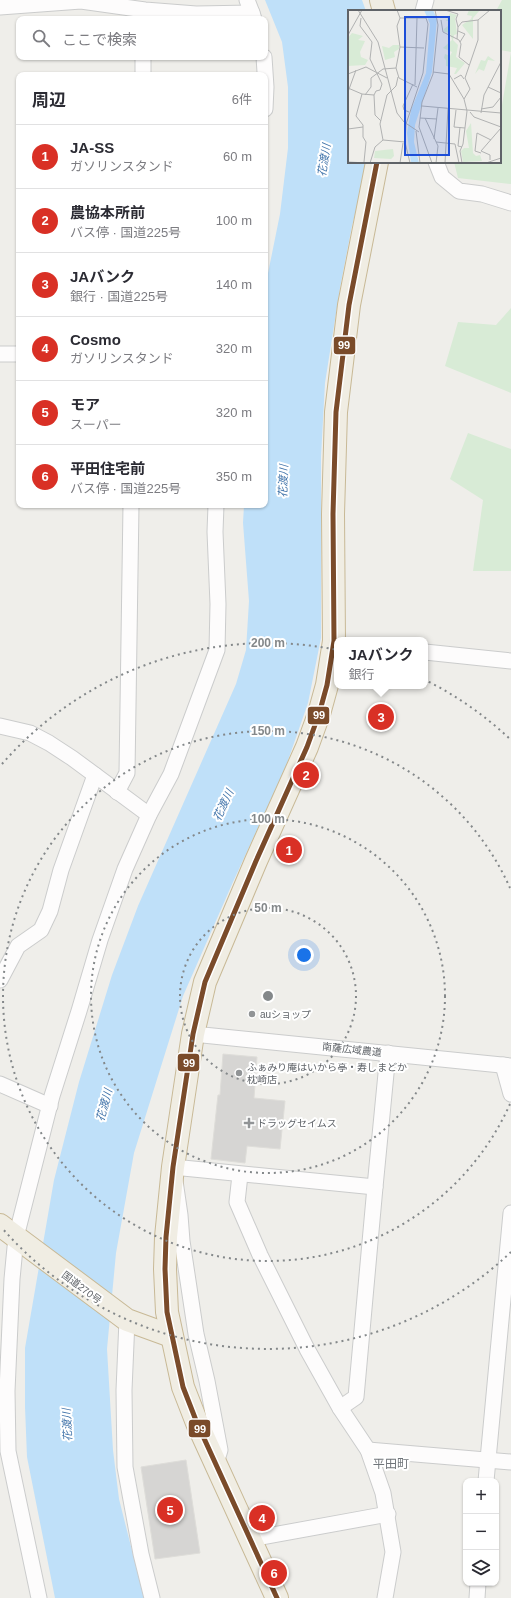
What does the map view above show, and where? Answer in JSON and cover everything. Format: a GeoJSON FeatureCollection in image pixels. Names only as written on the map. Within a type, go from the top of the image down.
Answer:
{"type":"FeatureCollection","features":[{"type":"Feature","properties":{"kind":"highway"},"geometry":{"type":"LineString","coordinates":[[381,0],[384,10]]}},
{"type":"Feature","properties":{"kind":"highway"},"geometry":{"type":"LineString","coordinates":[[335,637],[333,514],[336,412],[349,305],[377,163]]}},
{"type":"Feature","properties":{"kind":"highway"},"geometry":{"type":"LineString","coordinates":[[277,1598],[183,1388],[167,1312],[165,1269],[166,1237],[174,1167],[193,1034],[205,982],[213,959],[307,747],[319,714],[327,684],[334,647]]}},
{"type":"Feature","properties":{"kind":"highway","name":"国道270号"},"geometry":{"type":"LineString","coordinates":[[13,1235],[125,1319],[171,1336]]}},
{"type":"Feature","properties":{"kind":"street"},"geometry":{"type":"LineString","coordinates":[[423,10],[426,0]]}},
{"type":"Feature","properties":{"kind":"street"},"geometry":{"type":"LineString","coordinates":[[0,7],[81,1],[145,15],[251,11]]}},
{"type":"Feature","properties":{"kind":"street"},"geometry":{"type":"LineString","coordinates":[[143,60],[143,72]]}},
{"type":"Feature","properties":{"kind":"street"},"geometry":{"type":"LineString","coordinates":[[264,60],[265,72]]}},
{"type":"Feature","properties":{"kind":"street"},"geometry":{"type":"LineString","coordinates":[[436,163],[442,177],[459,191],[482,194],[511,203]]}},
{"type":"Feature","properties":{"kind":"street"},"geometry":{"type":"LineString","coordinates":[[0,354],[16,354]]}},
{"type":"Feature","properties":{"kind":"street"},"geometry":{"type":"LineString","coordinates":[[118,792],[127,773],[131,508]]}},
{"type":"Feature","properties":{"kind":"street"},"geometry":{"type":"LineString","coordinates":[[39,1598],[4,1453],[13,1235],[100,940],[125,869],[149,815],[171,774],[217,650],[218,604],[214,532],[216,508]]}},
{"type":"Feature","properties":{"kind":"street"},"geometry":{"type":"LineString","coordinates":[[428,652],[511,661]]}},
{"type":"Feature","properties":{"kind":"street"},"geometry":{"type":"LineString","coordinates":[[0,726],[30,733],[95,775],[149,815]]}},
{"type":"Feature","properties":{"kind":"street"},"geometry":{"type":"LineString","coordinates":[[0,980],[18,946],[41,930],[50,911],[61,870],[95,775]]}},
{"type":"Feature","properties":{"kind":"street","name":"南薩広域農道"},"geometry":{"type":"LineString","coordinates":[[193,1034],[507,1065]]}},
{"type":"Feature","properties":{"kind":"street"},"geometry":{"type":"LineString","coordinates":[[340,1408],[356,1397],[374,1187],[388,1053]]}},
{"type":"Feature","properties":{"kind":"street"},"geometry":{"type":"LineString","coordinates":[[507,1065],[511,1094]]}},
{"type":"Feature","properties":{"kind":"street"},"geometry":{"type":"LineString","coordinates":[[0,1084],[50,1106]]}},
{"type":"Feature","properties":{"kind":"street"},"geometry":{"type":"LineString","coordinates":[[216,1464],[220,1450],[207,1381],[196,1334],[182,1241],[174,1167],[240,1175],[374,1187]]}},
{"type":"Feature","properties":{"kind":"street"},"geometry":{"type":"LineString","coordinates":[[240,1175],[237,1202],[260,1255],[300,1335],[340,1408],[368,1450],[383,1493],[388,1514],[393,1552],[385,1598]]}},
{"type":"Feature","properties":{"kind":"street"},"geometry":{"type":"LineString","coordinates":[[486,1478],[511,1213]]}},
{"type":"Feature","properties":{"kind":"street"},"geometry":{"type":"LineString","coordinates":[[125,1319],[125,1467],[140,1554],[152,1598]]}},
{"type":"Feature","properties":{"kind":"street"},"geometry":{"type":"LineString","coordinates":[[368,1450],[511,1462]]}},
{"type":"Feature","properties":{"kind":"street"},"geometry":{"type":"LineString","coordinates":[[250,1539],[388,1514]]}},
{"type":"Feature","properties":{"kind":"street"},"geometry":{"type":"LineString","coordinates":[[477,1598],[478,1586]]}},
{"type":"Feature","properties":{"kind":"green space"},"geometry":{"type":"Polygon","coordinates":[[[502,0],[511,0],[511,52],[501,50],[501,10],[497,10],[502,0]]]}},
{"type":"Feature","properties":{"kind":"green space"},"geometry":{"type":"Polygon","coordinates":[[[511,52],[511,184],[458,178],[454,163],[501,163],[502,105],[511,52]]]}},
{"type":"Feature","properties":{"kind":"green space"},"geometry":{"type":"Polygon","coordinates":[[[511,308],[511,393],[445,366],[458,322],[496,325],[511,308]]]}},
{"type":"Feature","properties":{"kind":"green space"},"geometry":{"type":"Polygon","coordinates":[[[468,433],[511,449],[511,571],[473,571],[483,500],[450,479],[468,433]]]}},
{"type":"Feature","properties":{"kind":"water","name":"花渡川"},"geometry":{"type":"Polygon","coordinates":[[[265,0],[362,0],[366,10],[348,10],[348,163],[368,163],[352,226],[340,288],[325,383],[321,457],[321,638],[308,703],[285,769],[183,996],[134,1153],[116,1253],[107,1349],[113,1450],[119,1499],[144,1598],[55,1598],[27,1457],[25,1348],[54,1180],[79,1082],[112,975],[138,906],[236,684],[246,650],[249,601],[243,523],[244,508],[268,508],[268,273],[280,214],[288,148],[288,87],[282,42],[265,0]]]}},
{"type":"Feature","properties":{"kind":"building","name":"ドラッグセイムス"},"geometry":{"type":"Polygon","coordinates":[[[223,1054],[257,1057],[254,1098],[285,1101],[280,1149],[247,1146],[245,1163],[211,1159],[218,1095],[220,1095],[223,1054]]]}},
{"type":"Feature","properties":{"kind":"building"},"geometry":{"type":"Polygon","coordinates":[[[186,1460],[200,1553],[155,1559],[141,1467],[186,1460]]]}},
{"type":"Feature","properties":{"kind":"transit line","name":"99"},"geometry":{"type":"LineString","coordinates":[[334,641],[333,514],[336,412],[349,305],[377,163]]}},
{"type":"Feature","properties":{"kind":"transit line","name":"99"},"geometry":{"type":"LineString","coordinates":[[277,1598],[197,1423],[183,1387],[167,1312],[165,1269],[166,1237],[173,1167],[193,1034],[205,982],[256,861],[307,747],[319,714],[327,685],[334,641]]}},
{"type":"Feature","properties":{"kind":"place","name":"JAバンク"},"geometry":{"type":"Point","coordinates":[381,717]}},
{"type":"Feature","properties":{"kind":"place","name":"農協本所前"},"geometry":{"type":"Point","coordinates":[306,775]}},
{"type":"Feature","properties":{"kind":"place","name":"JA-SS"},"geometry":{"type":"Point","coordinates":[289,850]}},
{"type":"Feature","properties":{"kind":"place","name":"auショップ"},"geometry":{"type":"Point","coordinates":[252,1014]}},
{"type":"Feature","properties":{"kind":"place","name":"ふぁみり庵はいから亭・寿しまどか 枕崎店"},"geometry":{"type":"Point","coordinates":[239,1073]}},
{"type":"Feature","properties":{"kind":"place","name":"ドラッグセイムス"},"geometry":{"type":"Point","coordinates":[249,1123]}},
{"type":"Feature","properties":{"kind":"place","name":"モア"},"geometry":{"type":"Point","coordinates":[170,1510]}},
{"type":"Feature","properties":{"kind":"place","name":"Cosmo"},"geometry":{"type":"Point","coordinates":[262,1518]}},
{"type":"Feature","properties":{"kind":"place","name":"平田住宅前"},"geometry":{"type":"Point","coordinates":[274,1573]}},
{"type":"Feature","properties":{"kind":"district","name":"平田町"},"geometry":{"type":"Point","coordinates":[391,1464]}}]}
